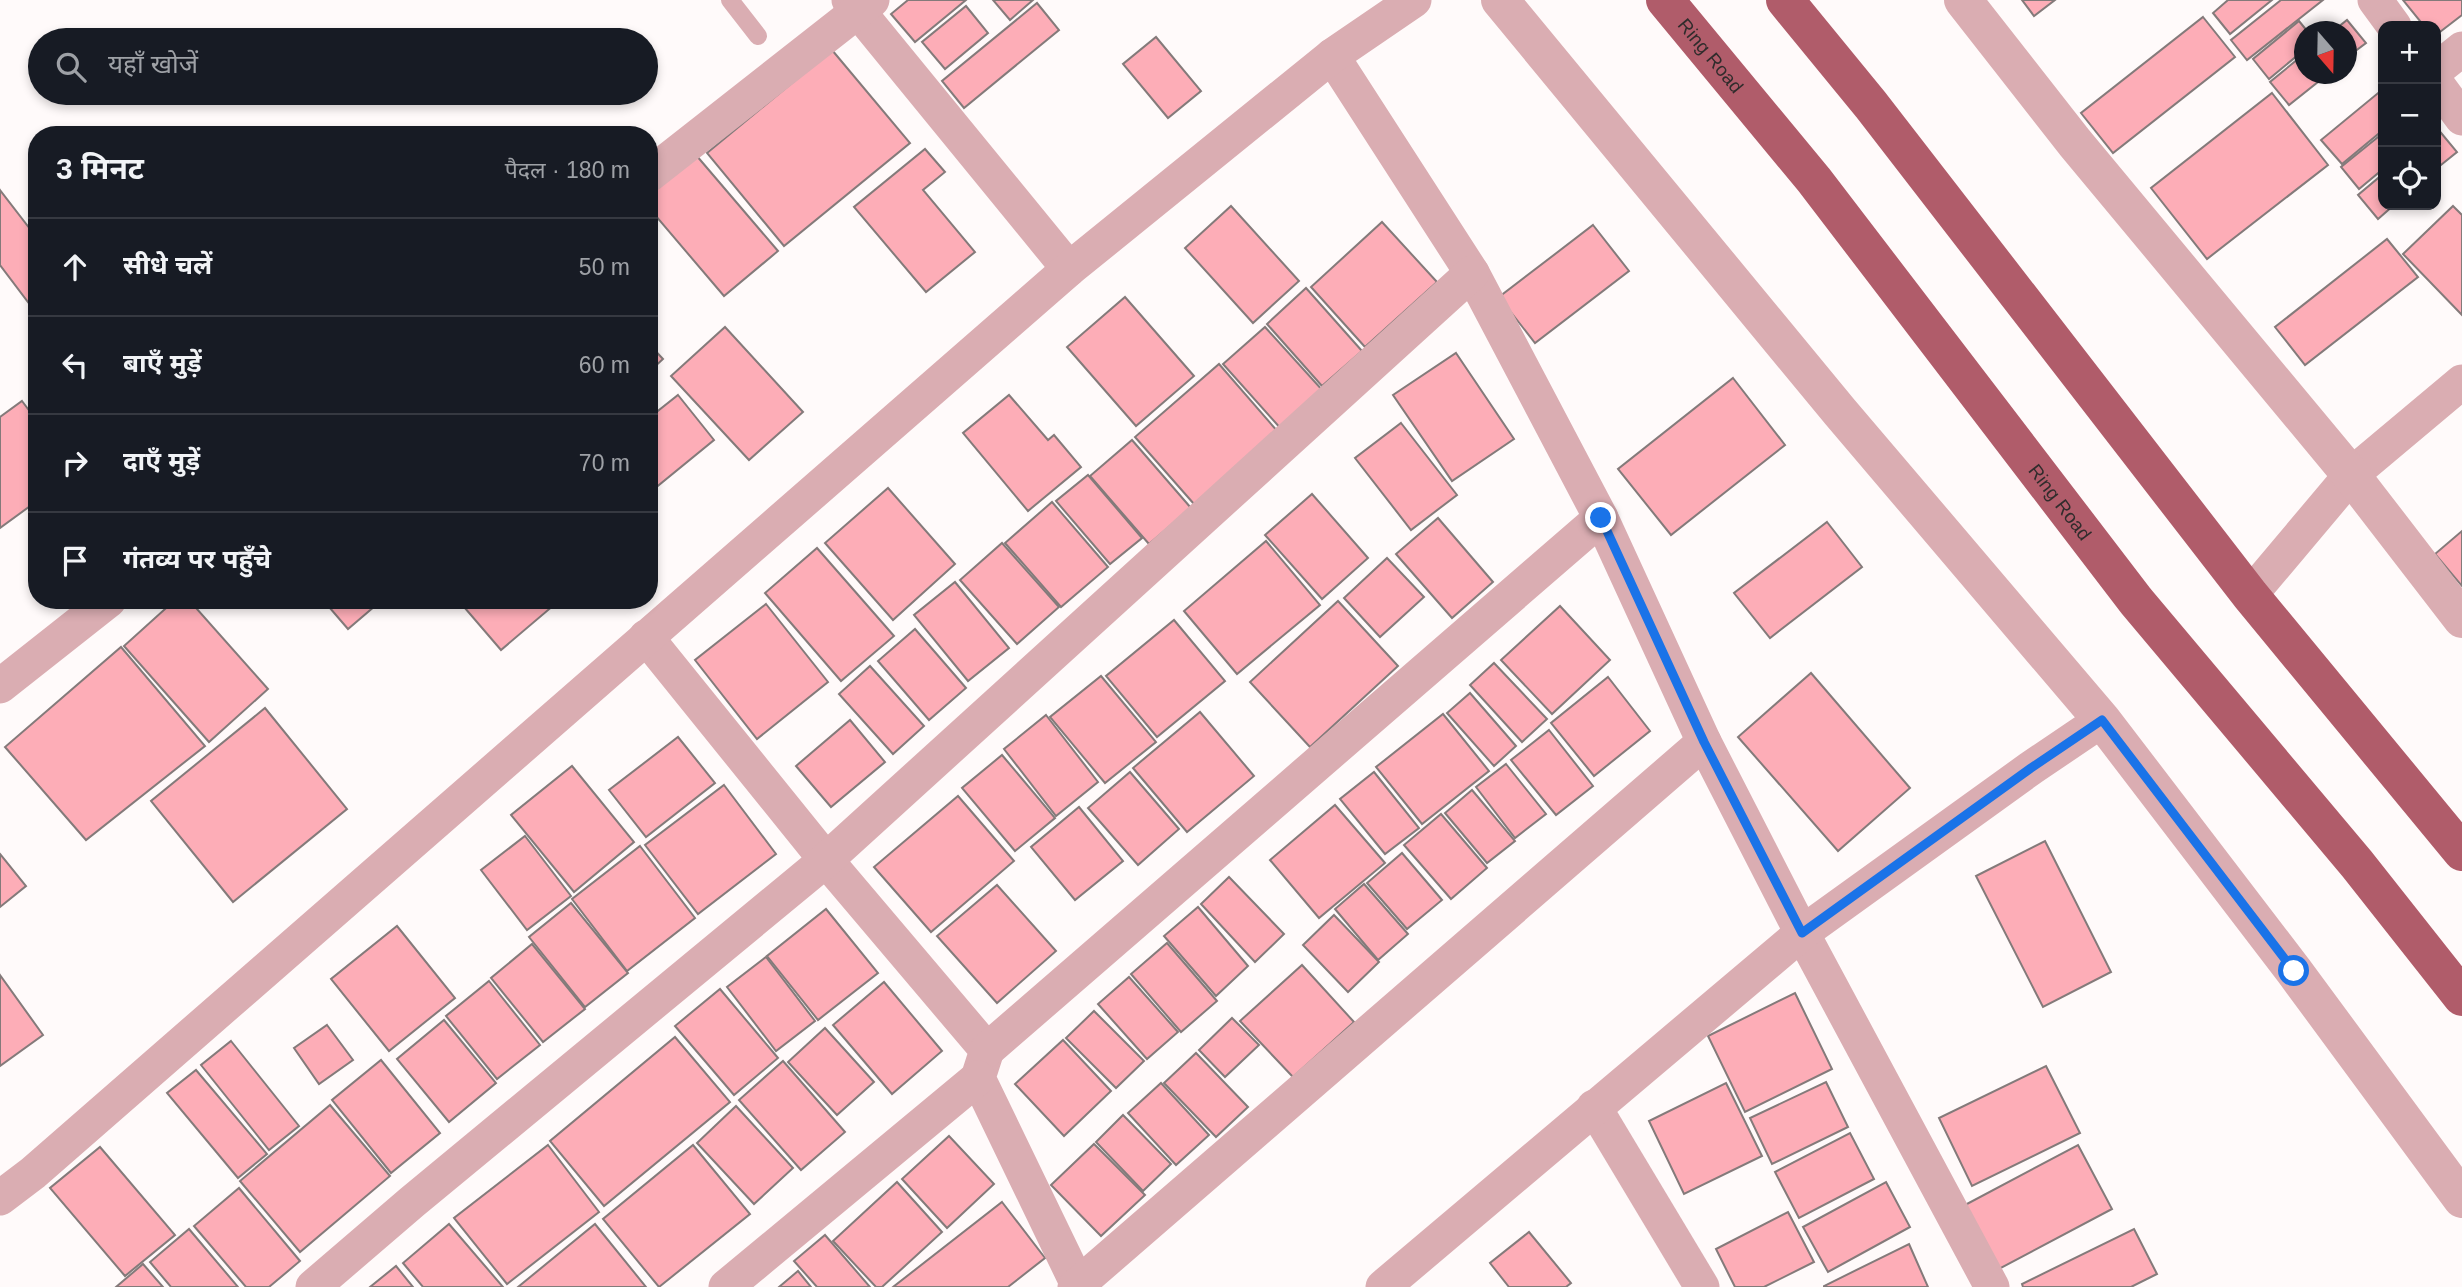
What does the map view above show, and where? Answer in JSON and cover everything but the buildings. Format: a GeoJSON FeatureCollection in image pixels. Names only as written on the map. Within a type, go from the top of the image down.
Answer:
{"type":"FeatureCollection","features":[{"type":"Feature","properties":{"kind":"highway","name":"Ring Road"},"geometry":{"type":"LineString","coordinates":[[1665,0],[1814,180],[2136,601],[2357,864],[2462,997]]}},
{"type":"Feature","properties":{"kind":"highway"},"geometry":{"type":"LineString","coordinates":[[1785,0],[1871,105],[2250,596],[2462,852]]}},
{"type":"Feature","properties":{"kind":"street"},"geometry":{"type":"LineString","coordinates":[[0,1198],[33,1173],[1069,269],[1332,56],[1414,0]]}},
{"type":"Feature","properties":{"kind":"street"},"geometry":{"type":"LineString","coordinates":[[1500,0],[1840,412],[2102,720],[2294,971],[2462,1199]]}},
{"type":"Feature","properties":{"kind":"street"},"geometry":{"type":"LineString","coordinates":[[1963,0],[2075,143],[2351,475],[2462,619]]}},
{"type":"Feature","properties":{"kind":"street"},"geometry":{"type":"LineString","coordinates":[[2375,0],[2390,21]]}},
{"type":"Feature","properties":{"kind":"street"},"geometry":{"type":"LineString","coordinates":[[658,168],[859,4],[1069,269]]}},
{"type":"Feature","properties":{"kind":"street"},"geometry":{"type":"LineString","coordinates":[[2441,66],[2462,49]]}},
{"type":"Feature","properties":{"kind":"street"},"geometry":{"type":"LineString","coordinates":[[1332,56],[1472,273],[1601,518],[1704,742],[1802,933],[1992,1287]]}},
{"type":"Feature","properties":{"kind":"street"},"geometry":{"type":"LineString","coordinates":[[2437,84],[2462,117]]}},
{"type":"Feature","properties":{"kind":"street"},"geometry":{"type":"LineString","coordinates":[[313,1287],[826,860],[1472,273]]}},
{"type":"Feature","properties":{"kind":"street"},"geometry":{"type":"LineString","coordinates":[[2250,596],[2351,475],[2462,382]]}},
{"type":"Feature","properties":{"kind":"street"},"geometry":{"type":"LineString","coordinates":[[726,1287],[983,1064],[1601,518]]}},
{"type":"Feature","properties":{"kind":"street"},"geometry":{"type":"LineString","coordinates":[[0,686],[98,609]]}},
{"type":"Feature","properties":{"kind":"street"},"geometry":{"type":"LineString","coordinates":[[646,637],[826,860],[983,1064],[1077,1286],[1704,742]]}},
{"type":"Feature","properties":{"kind":"street"},"geometry":{"type":"LineString","coordinates":[[1383,1287],[1802,933],[2102,720]]}},
{"type":"Feature","properties":{"kind":"street"},"geometry":{"type":"LineString","coordinates":[[1594,1107],[1702,1287]]}},
{"type":"Feature","properties":{"kind":"lane"},"geometry":{"type":"LineString","coordinates":[[730,0],[758,36]]}},
{"type":"Feature","properties":{"kind":"route"},"geometry":{"type":"LineString","coordinates":[[1601,518],[1704,742],[1802,933],[2102,720],[2294,971]]}}]}
